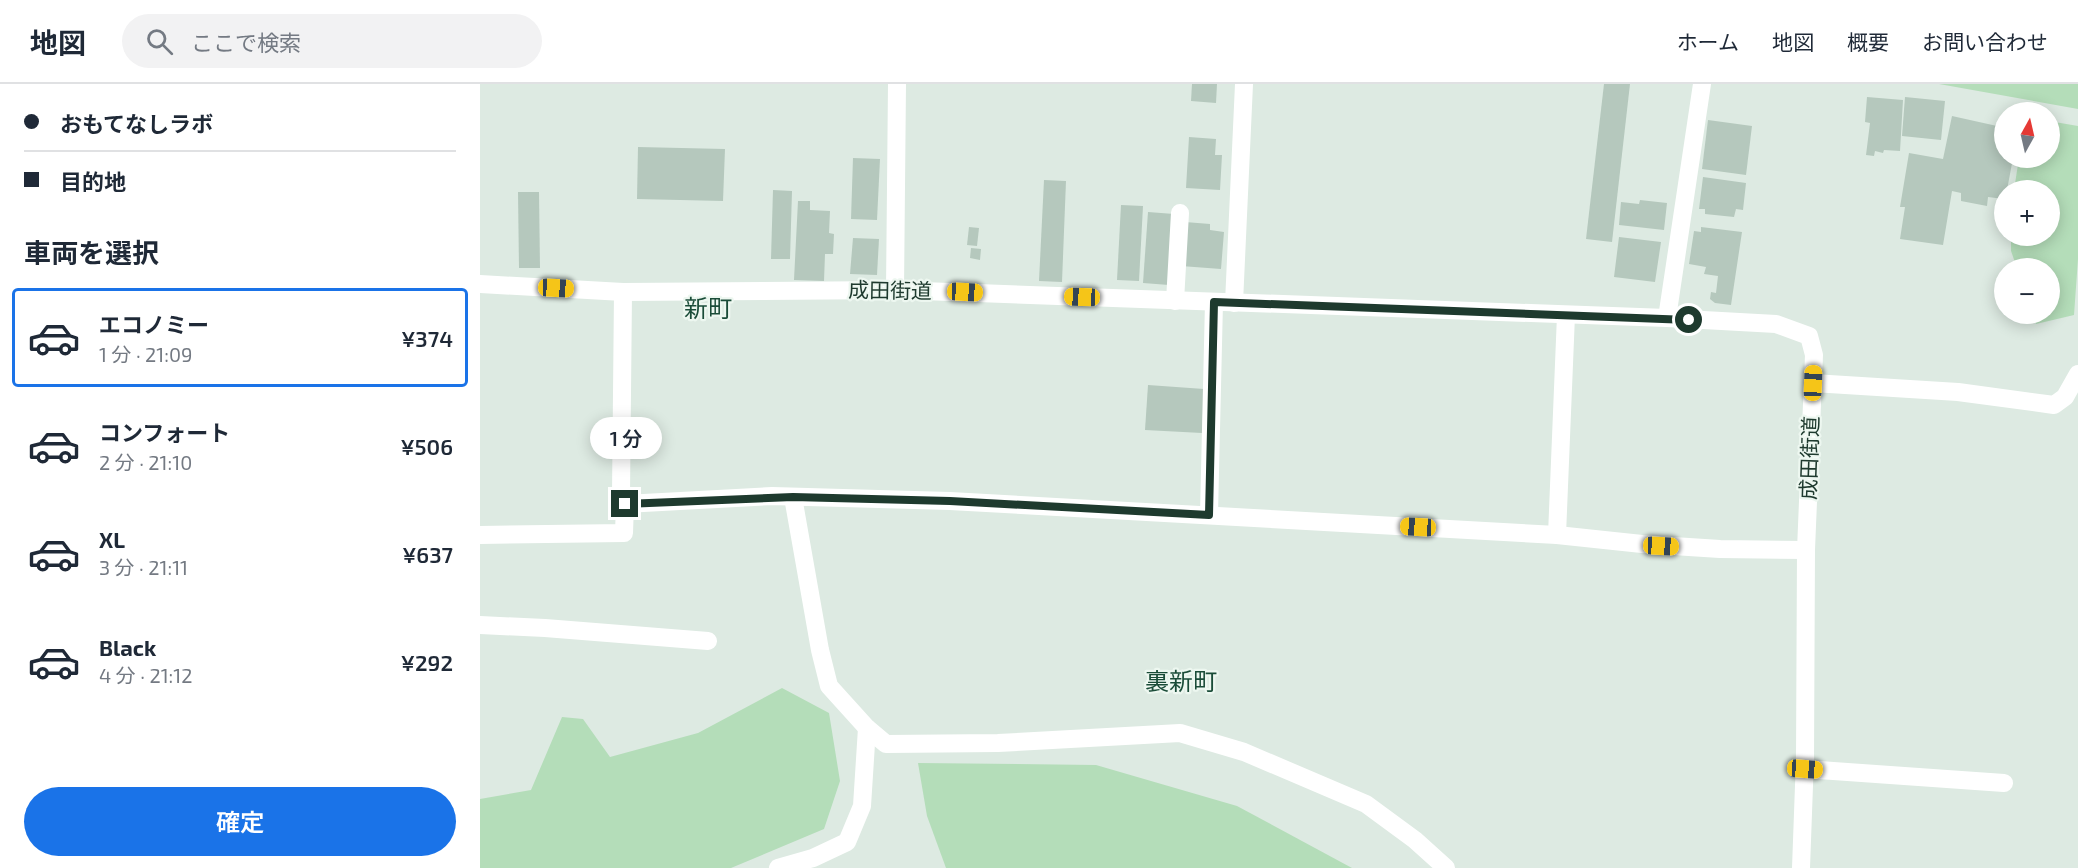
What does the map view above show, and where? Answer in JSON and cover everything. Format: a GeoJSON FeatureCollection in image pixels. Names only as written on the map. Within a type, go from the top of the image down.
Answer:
{"type":"FeatureCollection","features":[{"type":"Feature","properties":{"kind":"street"},"geometry":{"type":"LineString","coordinates":[[895,290],[897,84]]}},
{"type":"Feature","properties":{"kind":"street"},"geometry":{"type":"LineString","coordinates":[[1234,303],[1244,84]]}},
{"type":"Feature","properties":{"kind":"street"},"geometry":{"type":"LineString","coordinates":[[1667,318],[1702,84]]}},
{"type":"Feature","properties":{"kind":"street"},"geometry":{"type":"LineString","coordinates":[[1175,301],[1180,213]]}},
{"type":"Feature","properties":{"kind":"street","name":"成田街道"},"geometry":{"type":"LineString","coordinates":[[480,284],[623,292],[895,290],[1667,318],[1776,324],[1809,336],[1814,355],[1806,550],[1805,769],[1801,868]]}},
{"type":"Feature","properties":{"kind":"street"},"geometry":{"type":"LineString","coordinates":[[480,535],[624,533],[625,504],[621,494],[623,292]]}},
{"type":"Feature","properties":{"kind":"street"},"geometry":{"type":"LineString","coordinates":[[1209,515],[1214,302]]}},
{"type":"Feature","properties":{"kind":"street"},"geometry":{"type":"LineString","coordinates":[[1557,535],[1566,315]]}},
{"type":"Feature","properties":{"kind":"street"},"geometry":{"type":"LineString","coordinates":[[1813,383],[1958,392],[2054,405],[2065,397],[2078,374]]}},
{"type":"Feature","properties":{"kind":"street"},"geometry":{"type":"LineString","coordinates":[[625,504],[793,497],[950,501],[1557,535],[1698,548],[1806,550]]}},
{"type":"Feature","properties":{"kind":"street"},"geometry":{"type":"LineString","coordinates":[[793,497],[820,650],[829,686],[867,728],[886,744],[998,743],[1180,733],[1244,752],[1366,804],[1415,840],[1446,868]]}},
{"type":"Feature","properties":{"kind":"street"},"geometry":{"type":"LineString","coordinates":[[480,625],[708,641]]}},
{"type":"Feature","properties":{"kind":"street"},"geometry":{"type":"LineString","coordinates":[[778,868],[813,858],[847,842],[862,806],[867,728]]}},
{"type":"Feature","properties":{"kind":"street"},"geometry":{"type":"LineString","coordinates":[[1805,769],[2004,783]]}},
{"type":"Feature","properties":{"kind":"green space"},"geometry":{"type":"Polygon","coordinates":[[[1939,84],[2078,84],[2078,109],[2060,106],[2060,102],[2039,102],[1939,84]]]}},
{"type":"Feature","properties":{"kind":"green space"},"geometry":{"type":"Polygon","coordinates":[[[2060,123],[2078,126],[2078,259],[2074,315],[2060,318],[2060,258],[2013,258],[2011,251],[2011,246],[2060,246],[2060,180],[2016,180],[2017,168],[2060,168],[2060,123]]]}},
{"type":"Feature","properties":{"kind":"green space"},"geometry":{"type":"Polygon","coordinates":[[[782,688],[829,713],[840,781],[824,829],[731,868],[480,868],[480,799],[531,790],[562,717],[583,719],[610,757],[698,733],[782,688]]]}},
{"type":"Feature","properties":{"kind":"green space"},"geometry":{"type":"Polygon","coordinates":[[[918,763],[1096,765],[1237,806],[1352,868],[946,868],[927,816],[918,763]]]}},
{"type":"Feature","properties":{"kind":"building"},"geometry":{"type":"Polygon","coordinates":[[[1192,84],[1217,84],[1216,103],[1191,101],[1192,84]]]}},
{"type":"Feature","properties":{"kind":"building"},"geometry":{"type":"Polygon","coordinates":[[[1604,84],[1630,84],[1612,242],[1586,239],[1604,84]]]}},
{"type":"Feature","properties":{"kind":"building"},"geometry":{"type":"Polygon","coordinates":[[[1867,97],[1903,100],[1900,151],[1884,150],[1883,153],[1875,151],[1874,156],[1866,155],[1870,123],[1865,122],[1867,97]]]}},
{"type":"Feature","properties":{"kind":"building"},"geometry":{"type":"Polygon","coordinates":[[[1905,97],[1945,101],[1941,140],[1902,136],[1905,97]]]}},
{"type":"Feature","properties":{"kind":"building"},"geometry":{"type":"Polygon","coordinates":[[[1952,116],[1994,125],[1994,168],[2011,168],[2009,180],[1994,180],[1994,198],[1988,197],[1987,206],[1961,201],[1961,193],[1952,191],[1943,245],[1900,239],[1905,207],[1900,207],[1909,153],[1943,159],[1952,116]]]}},
{"type":"Feature","properties":{"kind":"building"},"geometry":{"type":"Polygon","coordinates":[[[1708,120],[1752,126],[1746,175],[1702,169],[1708,120]]]}},
{"type":"Feature","properties":{"kind":"building"},"geometry":{"type":"Polygon","coordinates":[[[1189,137],[1216,139],[1215,155],[1222,155],[1220,190],[1186,188],[1189,137]]]}},
{"type":"Feature","properties":{"kind":"building"},"geometry":{"type":"Polygon","coordinates":[[[638,147],[725,149],[723,201],[637,199],[638,147]]]}},
{"type":"Feature","properties":{"kind":"building"},"geometry":{"type":"Polygon","coordinates":[[[853,158],[880,159],[877,220],[851,219],[853,158]]]}},
{"type":"Feature","properties":{"kind":"building"},"geometry":{"type":"Polygon","coordinates":[[[1703,177],[1746,183],[1743,210],[1736,209],[1734,217],[1705,214],[1705,209],[1699,209],[1703,177]]]}},
{"type":"Feature","properties":{"kind":"building"},"geometry":{"type":"Polygon","coordinates":[[[1044,180],[1066,181],[1062,282],[1039,281],[1044,180]]]}},
{"type":"Feature","properties":{"kind":"building"},"geometry":{"type":"Polygon","coordinates":[[[773,190],[792,191],[790,259],[771,259],[773,190]]]}},
{"type":"Feature","properties":{"kind":"building"},"geometry":{"type":"Polygon","coordinates":[[[518,192],[539,192],[540,268],[519,268],[518,192]]]}},
{"type":"Feature","properties":{"kind":"building"},"geometry":{"type":"Polygon","coordinates":[[[1640,200],[1667,203],[1664,230],[1619,225],[1621,202],[1639,204],[1640,200]]]}},
{"type":"Feature","properties":{"kind":"building"},"geometry":{"type":"Polygon","coordinates":[[[798,201],[810,201],[810,210],[830,211],[829,233],[834,234],[833,254],[825,254],[824,281],[794,280],[798,201]]]}},
{"type":"Feature","properties":{"kind":"building"},"geometry":{"type":"Polygon","coordinates":[[[1121,205],[1143,206],[1139,281],[1117,280],[1121,205]]]}},
{"type":"Feature","properties":{"kind":"building"},"geometry":{"type":"Polygon","coordinates":[[[1148,212],[1174,214],[1169,285],[1143,283],[1148,212]]]}},
{"type":"Feature","properties":{"kind":"building"},"geometry":{"type":"Polygon","coordinates":[[[1185,222],[1210,224],[1210,230],[1224,232],[1221,269],[1181,266],[1185,222]]]}},
{"type":"Feature","properties":{"kind":"building"},"geometry":{"type":"Polygon","coordinates":[[[969,227],[979,228],[977,246],[967,245],[969,227]]]}},
{"type":"Feature","properties":{"kind":"building"},"geometry":{"type":"Polygon","coordinates":[[[1701,227],[1742,232],[1731,305],[1715,303],[1710,299],[1711,292],[1716,293],[1718,276],[1704,274],[1706,267],[1689,264],[1694,231],[1701,232],[1701,227]]]}},
{"type":"Feature","properties":{"kind":"building"},"geometry":{"type":"Polygon","coordinates":[[[1619,237],[1661,242],[1655,282],[1614,277],[1619,237]]]}},
{"type":"Feature","properties":{"kind":"building"},"geometry":{"type":"Polygon","coordinates":[[[853,238],[879,239],[877,275],[850,274],[853,238]]]}},
{"type":"Feature","properties":{"kind":"building"},"geometry":{"type":"Polygon","coordinates":[[[971,248],[981,249],[980,260],[970,258],[971,248]]]}},
{"type":"Feature","properties":{"kind":"building"},"geometry":{"type":"Polygon","coordinates":[[[1148,385],[1204,389],[1202,433],[1145,430],[1148,385]]]}},
{"type":"Feature","properties":{"kind":"district","name":"新町"},"geometry":{"type":"Point","coordinates":[708,309]}},
{"type":"Feature","properties":{"kind":"district","name":"裏新町"},"geometry":{"type":"Point","coordinates":[1181,682]}},
{"type":"Feature","properties":{"kind":"route"},"geometry":{"type":"LineString","coordinates":[[625,504],[772,496],[950,501],[1209,515],[1214,302],[1689,320]]}}]}
